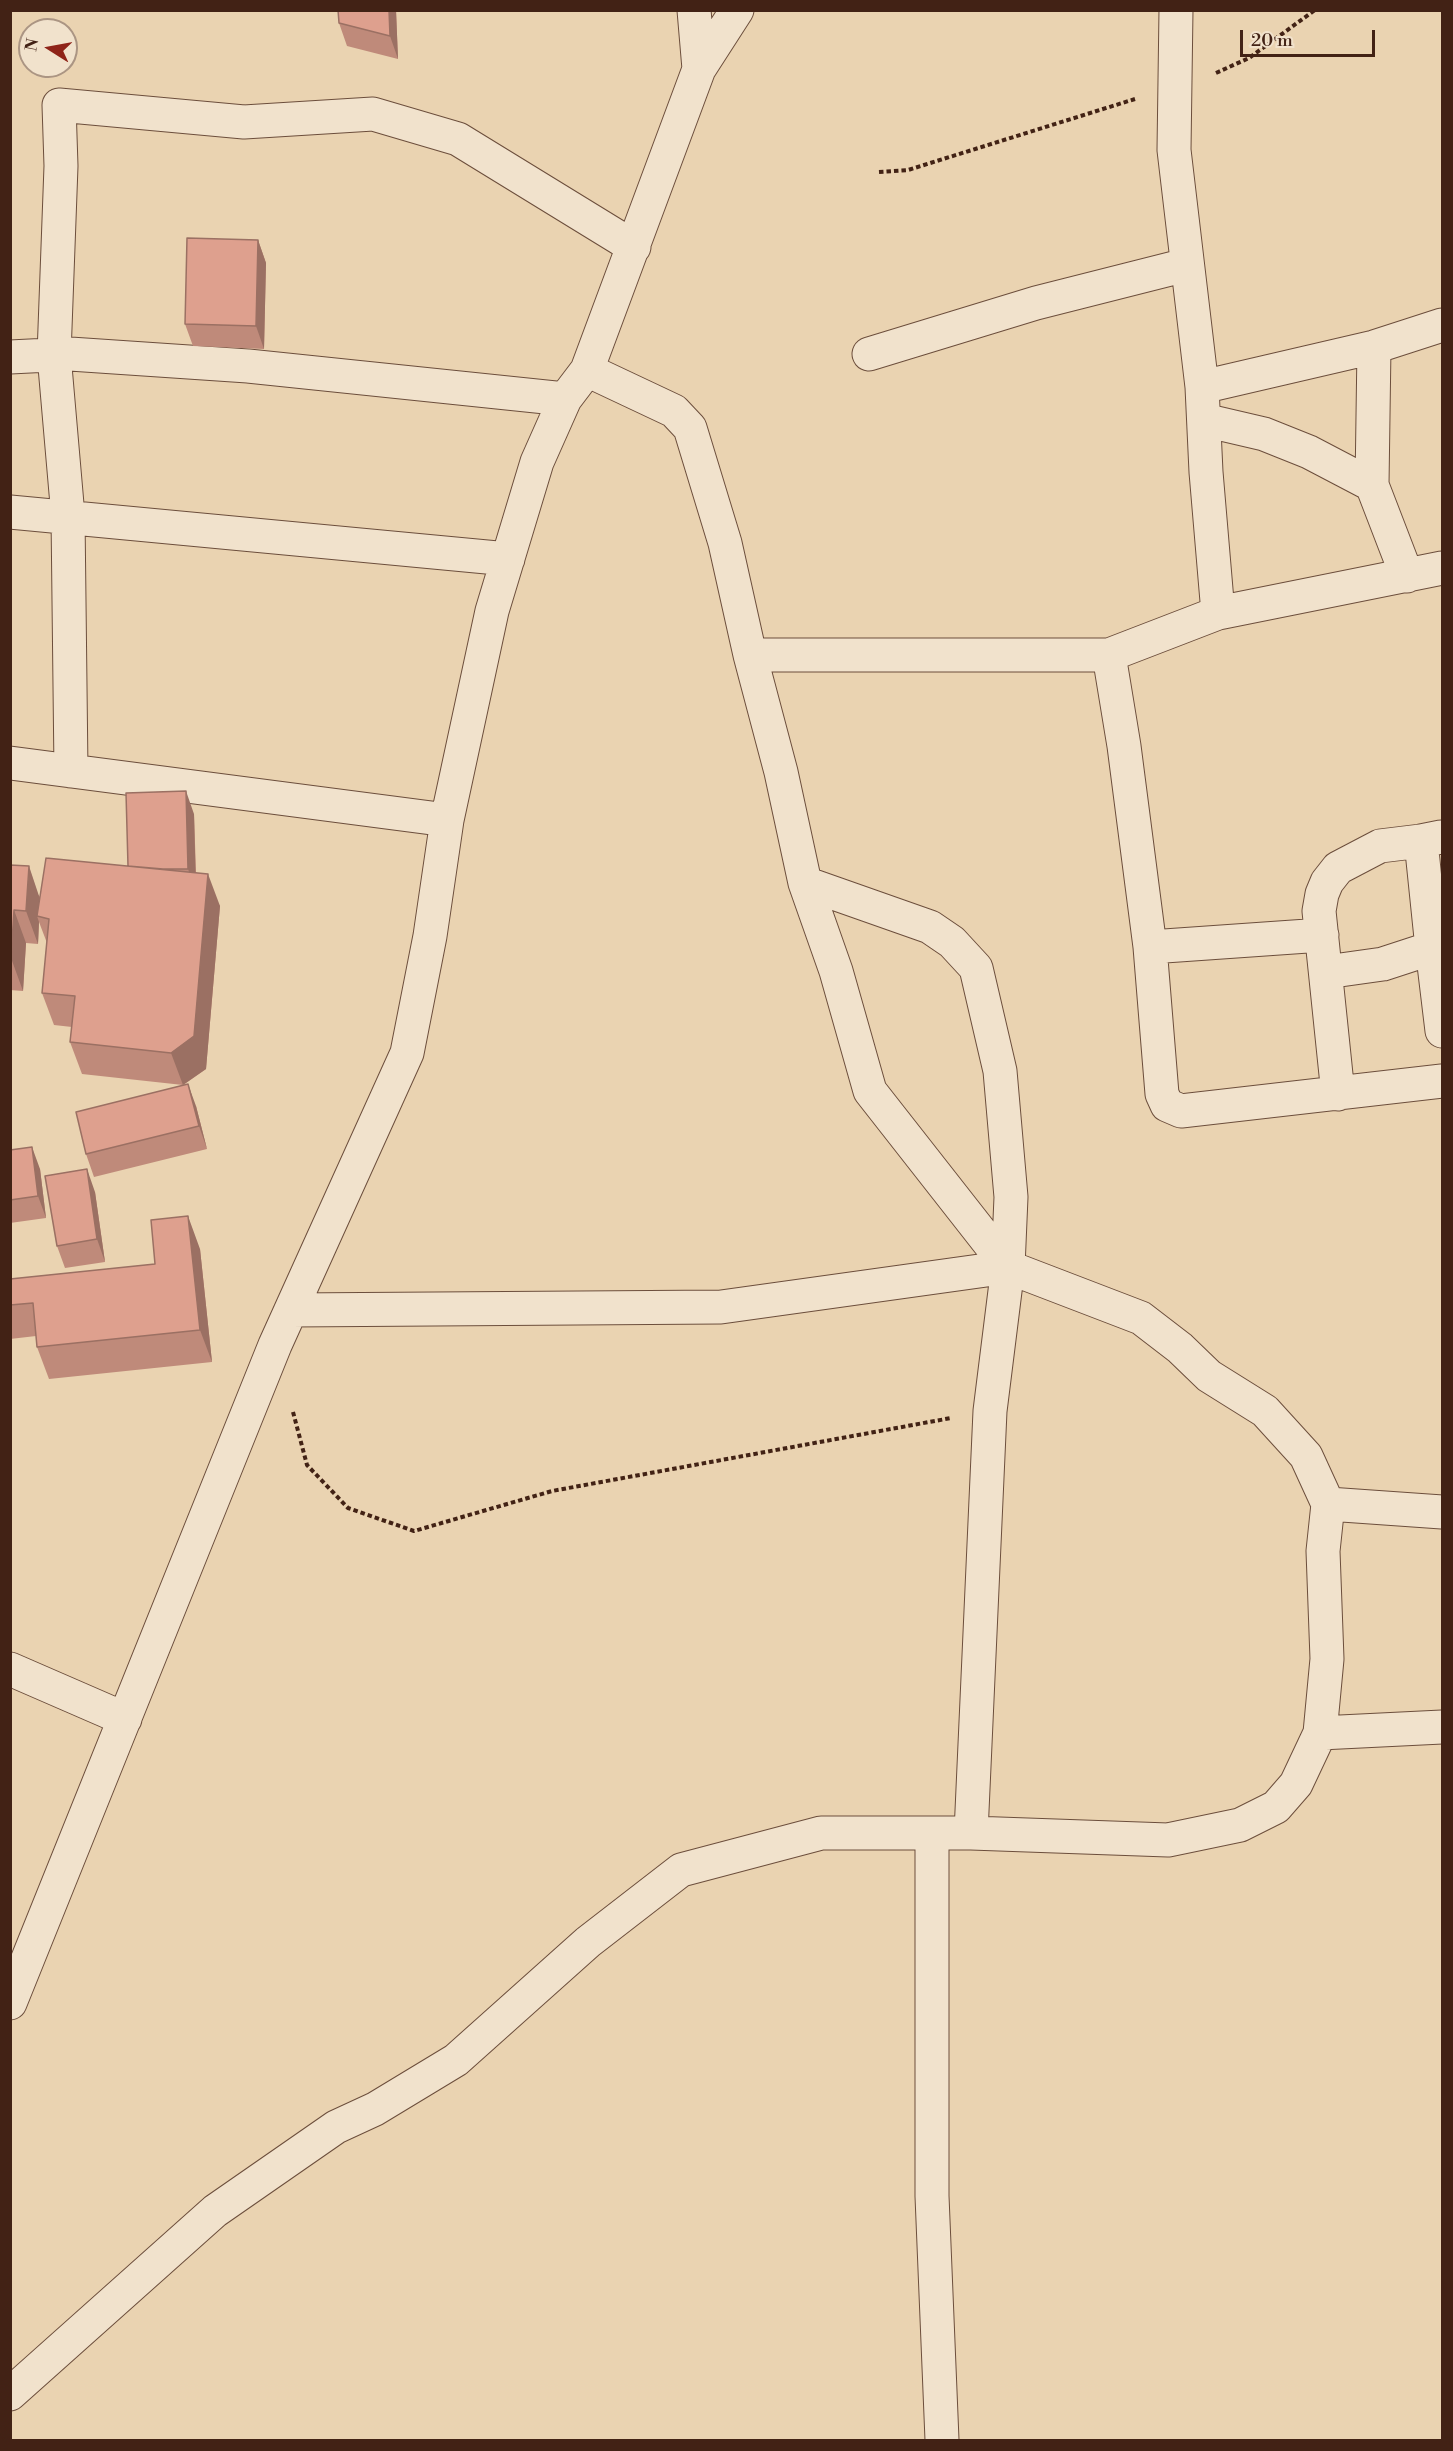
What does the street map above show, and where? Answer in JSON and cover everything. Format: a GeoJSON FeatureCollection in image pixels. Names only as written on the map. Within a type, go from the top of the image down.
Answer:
{"type":"FeatureCollection","features":[{"type":"Feature","properties":{"kind":"street"},"geometry":{"type":"LineString","coordinates":[[694,10],[699,69]]}},
{"type":"Feature","properties":{"kind":"street"},"geometry":{"type":"LineString","coordinates":[[10,2002],[275,1345],[407,1053],[430,936],[447,820],[492,611],[537,462],[565,399],[587,370],[699,69],[737,10]]}},
{"type":"Feature","properties":{"kind":"street"},"geometry":{"type":"LineString","coordinates":[[1176,10],[1174,150],[1202,387],[1218,613]]}},
{"type":"Feature","properties":{"kind":"street"},"geometry":{"type":"LineString","coordinates":[[71,771],[68,516],[54,355],[61,166],[59,105],[244,122],[373,114],[458,139],[634,247]]}},
{"type":"Feature","properties":{"kind":"street"},"geometry":{"type":"LineString","coordinates":[[869,354],[1036,303],[1186,265]]}},
{"type":"Feature","properties":{"kind":"street"},"geometry":{"type":"LineString","coordinates":[[1202,387],[1374,347],[1443,326]]}},
{"type":"Feature","properties":{"kind":"street"},"geometry":{"type":"LineString","coordinates":[[1374,347],[1372,485],[1407,576]]}},
{"type":"Feature","properties":{"kind":"street"},"geometry":{"type":"LineString","coordinates":[[10,357],[54,355],[248,366],[565,399]]}},
{"type":"Feature","properties":{"kind":"street"},"geometry":{"type":"LineString","coordinates":[[587,370],[674,411],[690,429],[725,543],[750,655],[781,772],[805,883],[836,970],[870,1091],[1008,1267]]}},
{"type":"Feature","properties":{"kind":"street"},"geometry":{"type":"LineString","coordinates":[[1204,420],[1264,434],[1310,452],[1372,485]]}},
{"type":"Feature","properties":{"kind":"street"},"geometry":{"type":"LineString","coordinates":[[10,512],[508,559]]}},
{"type":"Feature","properties":{"kind":"street"},"geometry":{"type":"LineString","coordinates":[[750,655],[1109,655],[1218,613],[1443,568]]}},
{"type":"Feature","properties":{"kind":"street"},"geometry":{"type":"LineString","coordinates":[[1109,655],[1123,735],[1150,947],[1162,1094],[1167,1105],[1181,1111],[1443,1081]]}},
{"type":"Feature","properties":{"kind":"street"},"geometry":{"type":"LineString","coordinates":[[10,763],[447,820]]}},
{"type":"Feature","properties":{"kind":"street"},"geometry":{"type":"LineString","coordinates":[[1338,1094],[1319,911],[1327,882],[1338,868],[1380,846],[1432,839],[1432,948],[1443,1031]]}},
{"type":"Feature","properties":{"kind":"street"},"geometry":{"type":"LineString","coordinates":[[805,883],[930,927],[952,942],[976,968],[1000,1071],[1011,1197],[1008,1267],[990,1411],[970,1833]]}},
{"type":"Feature","properties":{"kind":"street"},"geometry":{"type":"LineString","coordinates":[[1150,947],[1322,935]]}},
{"type":"Feature","properties":{"kind":"street"},"geometry":{"type":"LineString","coordinates":[[1326,972],[1383,964],[1432,948]]}},
{"type":"Feature","properties":{"kind":"street"},"geometry":{"type":"LineString","coordinates":[[10,2394],[215,2211],[336,2127],[375,2109],[456,2060],[588,1942],[681,1870],[821,1833],[970,1833],[1168,1840],[1240,1825],[1276,1807],[1296,1784],[1320,1733],[1327,1659],[1323,1551],[1328,1504],[1306,1456],[1265,1411],[1209,1376],[1180,1348],[1141,1318],[1008,1267],[721,1308],[291,1310]]}},
{"type":"Feature","properties":{"kind":"street"},"geometry":{"type":"LineString","coordinates":[[1328,1504],[1443,1512]]}},
{"type":"Feature","properties":{"kind":"street"},"geometry":{"type":"LineString","coordinates":[[10,1669],[125,1719]]}},
{"type":"Feature","properties":{"kind":"street"},"geometry":{"type":"LineString","coordinates":[[1320,1733],[1443,1727]]}},
{"type":"Feature","properties":{"kind":"street"},"geometry":{"type":"LineString","coordinates":[[932,1833],[932,2196],[942,2440]]}},
{"type":"Feature","properties":{"kind":"path"},"geometry":{"type":"LineString","coordinates":[[879,172],[908,170],[1124,102],[1174,90],[1249,58],[1315,10]]}},
{"type":"Feature","properties":{"kind":"path"},"geometry":{"type":"LineString","coordinates":[[292,1410],[307,1465],[348,1508],[414,1531],[552,1491],[990,1411]]}},
{"type":"Feature","properties":{"kind":"building"},"geometry":{"type":"Polygon","coordinates":[[[338,10],[389,10],[390,36],[339,23],[338,10]]]}},
{"type":"Feature","properties":{"kind":"building"},"geometry":{"type":"Polygon","coordinates":[[[187,238],[258,240],[256,326],[185,324],[187,238]]]}},
{"type":"Feature","properties":{"kind":"building"},"geometry":{"type":"Polygon","coordinates":[[[186,791],[188,869],[128,866],[126,793],[186,791]]]}},
{"type":"Feature","properties":{"kind":"building"},"geometry":{"type":"Polygon","coordinates":[[[46,858],[208,874],[194,1036],[171,1053],[70,1042],[75,996],[42,993],[49,919],[37,916],[46,858]]]}},
{"type":"Feature","properties":{"kind":"building"},"geometry":{"type":"Polygon","coordinates":[[[10,865],[29,866],[26,911],[14,910],[11,958],[10,958],[10,865]]]}},
{"type":"Feature","properties":{"kind":"building"},"geometry":{"type":"Polygon","coordinates":[[[188,1084],[199,1126],[86,1154],[76,1112],[188,1084]]]}},
{"type":"Feature","properties":{"kind":"building"},"geometry":{"type":"Polygon","coordinates":[[[32,1147],[38,1196],[10,1200],[10,1150],[32,1147]]]}},
{"type":"Feature","properties":{"kind":"building"},"geometry":{"type":"Polygon","coordinates":[[[87,1169],[97,1239],[57,1246],[45,1176],[87,1169]]]}},
{"type":"Feature","properties":{"kind":"building"},"geometry":{"type":"Polygon","coordinates":[[[188,1216],[200,1330],[37,1347],[33,1303],[10,1305],[10,1279],[155,1264],[151,1220],[188,1216]]]}}]}
